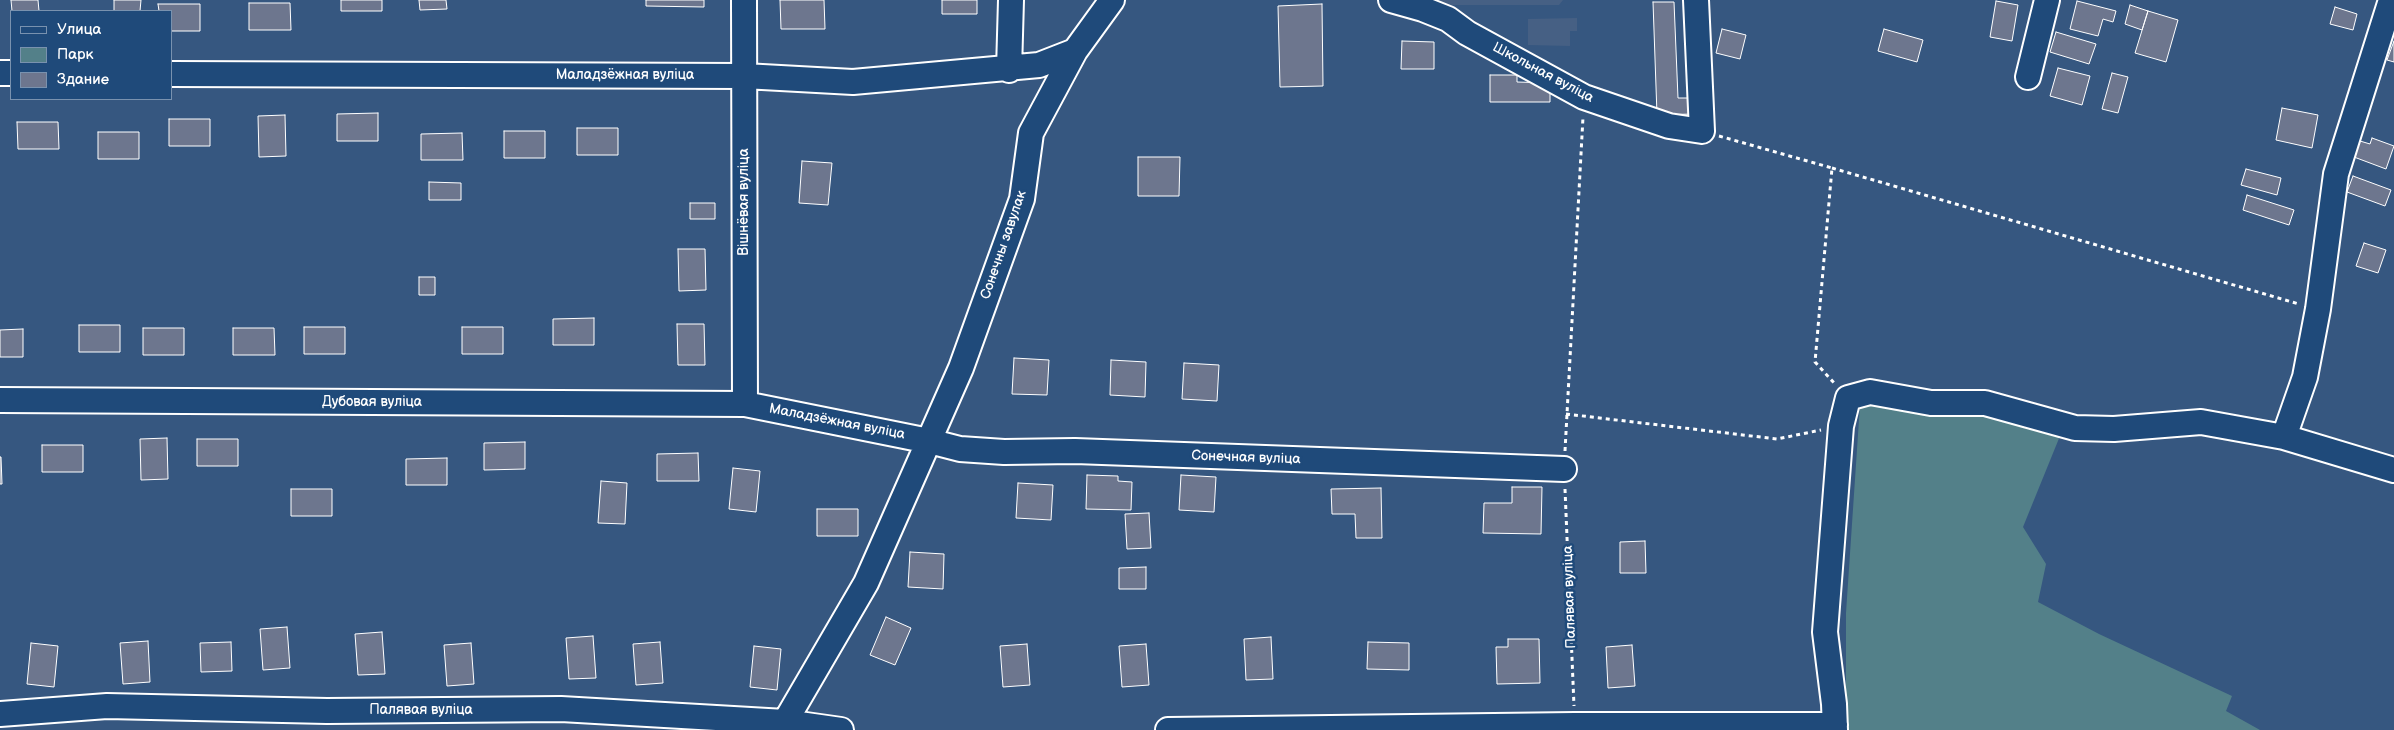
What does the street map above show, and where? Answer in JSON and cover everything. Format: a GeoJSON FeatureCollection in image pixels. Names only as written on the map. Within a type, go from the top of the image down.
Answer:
{"type":"FeatureCollection","features":[{"type":"Feature","properties":{"kind":"street","name":"Вішнёвая вуліца"},"geometry":{"type":"LineString","coordinates":[[744,0],[744,404]]}},
{"type":"Feature","properties":{"kind":"street"},"geometry":{"type":"LineString","coordinates":[[1009,70],[1011,0]]}},
{"type":"Feature","properties":{"kind":"street","name":"Сонечны завулак"},"geometry":{"type":"LineString","coordinates":[[785,726],[866,583],[961,368],[1022,199],[1031,134],[1074,51],[1112,0]]}},
{"type":"Feature","properties":{"kind":"street","name":"Школьная вуліца"},"geometry":{"type":"LineString","coordinates":[[1391,0],[1423,9],[1448,19],[1467,33],[1584,97],[1668,126],[1702,131]]}},
{"type":"Feature","properties":{"kind":"street"},"geometry":{"type":"LineString","coordinates":[[1696,0],[1702,131]]}},
{"type":"Feature","properties":{"kind":"street"},"geometry":{"type":"LineString","coordinates":[[2028,77],[2047,0]]}},
{"type":"Feature","properties":{"kind":"street"},"geometry":{"type":"LineString","coordinates":[[2284,437],[2305,377],[2318,309],[2336,174],[2391,0]]}},
{"type":"Feature","properties":{"kind":"street","name":"Маладзёжная вуліца"},"geometry":{"type":"LineString","coordinates":[[172,74],[744,76],[853,82],[1009,70],[1039,65],[1074,51]]}},
{"type":"Feature","properties":{"kind":"street"},"geometry":{"type":"LineString","coordinates":[[1168,730],[1575,725],[1835,727],[1824,632],[1840,426],[1848,398],[1870,392],[1931,403],[1984,403],[2075,428],[2114,429],[2201,422],[2284,437],[2394,470]]}},
{"type":"Feature","properties":{"kind":"street","name":"Дубовая вуліца"},"geometry":{"type":"LineString","coordinates":[[0,400],[744,404]]}},
{"type":"Feature","properties":{"kind":"street","name":"Маладзёжная вуліца"},"geometry":{"type":"LineString","coordinates":[[744,404],[929,440]]}},
{"type":"Feature","properties":{"kind":"street","name":"Сонечная вуліца"},"geometry":{"type":"LineString","coordinates":[[929,440],[960,450],[1074,451],[1564,469]]}},
{"type":"Feature","properties":{"kind":"street","name":"Палявая вуліца"},"geometry":{"type":"LineString","coordinates":[[0,714],[107,706],[328,711],[561,709],[841,730]]}},
{"type":"Feature","properties":{"kind":"path","name":"Палявая вуліца"},"geometry":{"type":"LineString","coordinates":[[1575,725],[1564,469],[1584,97]]}},
{"type":"Feature","properties":{"kind":"path"},"geometry":{"type":"LineString","coordinates":[[1702,131],[2318,309]]}},
{"type":"Feature","properties":{"kind":"path"},"geometry":{"type":"LineString","coordinates":[[1832,168],[1816,362],[1848,398]]}},
{"type":"Feature","properties":{"kind":"path"},"geometry":{"type":"LineString","coordinates":[[1566,414],[1777,439],[1840,426]]}},
{"type":"Feature","properties":{"kind":"shaded area"},"geometry":{"type":"Polygon","coordinates":[[[1433,0],[1563,0],[1559,5],[1452,5],[1433,0]]]}},
{"type":"Feature","properties":{"kind":"shaded area"},"geometry":{"type":"Polygon","coordinates":[[[1577,18],[1577,31],[1570,31],[1570,46],[1528,45],[1528,19],[1577,18]]]}},
{"type":"Feature","properties":{"kind":"green space"},"geometry":{"type":"Polygon","coordinates":[[[1860,405],[1997,412],[2062,431],[2023,527],[2046,564],[2038,602],[2099,634],[2232,696],[2226,711],[2260,730],[1846,730],[1846,613],[1860,405]]]}},
{"type":"Feature","properties":{"kind":"building"},"geometry":{"type":"Polygon","coordinates":[[[11,0],[38,0],[39,10],[12,10],[11,0]]]}},
{"type":"Feature","properties":{"kind":"building"},"geometry":{"type":"Polygon","coordinates":[[[114,0],[141,0],[140,10],[114,10],[114,0]]]}},
{"type":"Feature","properties":{"kind":"building"},"geometry":{"type":"Polygon","coordinates":[[[341,0],[382,0],[382,11],[341,11],[341,0]]]}},
{"type":"Feature","properties":{"kind":"building"},"geometry":{"type":"Polygon","coordinates":[[[419,0],[446,0],[447,9],[420,10],[419,0]]]}},
{"type":"Feature","properties":{"kind":"building"},"geometry":{"type":"Polygon","coordinates":[[[646,0],[704,0],[704,7],[646,6],[646,0]]]}},
{"type":"Feature","properties":{"kind":"building"},"geometry":{"type":"Polygon","coordinates":[[[780,0],[824,0],[825,29],[781,29],[780,0]]]}},
{"type":"Feature","properties":{"kind":"building"},"geometry":{"type":"Polygon","coordinates":[[[942,0],[977,0],[977,14],[942,14],[942,0]]]}},
{"type":"Feature","properties":{"kind":"building"},"geometry":{"type":"Polygon","coordinates":[[[1996,1],[2018,5],[2012,41],[1990,37],[1996,1]]]}},
{"type":"Feature","properties":{"kind":"building"},"geometry":{"type":"Polygon","coordinates":[[[2077,1],[2116,11],[2113,22],[2103,19],[2098,36],[2070,29],[2077,1]]]}},
{"type":"Feature","properties":{"kind":"building"},"geometry":{"type":"Polygon","coordinates":[[[1653,2],[1674,2],[1678,98],[1692,98],[1692,114],[1657,115],[1653,2]]]}},
{"type":"Feature","properties":{"kind":"building"},"geometry":{"type":"Polygon","coordinates":[[[249,3],[290,3],[291,30],[249,30],[249,3]]]}},
{"type":"Feature","properties":{"kind":"building"},"geometry":{"type":"Polygon","coordinates":[[[158,4],[200,4],[200,31],[172,31],[172,10],[159,10],[158,4]]]}},
{"type":"Feature","properties":{"kind":"building"},"geometry":{"type":"Polygon","coordinates":[[[1322,4],[1323,86],[1280,87],[1278,6],[1322,4]]]}},
{"type":"Feature","properties":{"kind":"building"},"geometry":{"type":"Polygon","coordinates":[[[2130,5],[2148,11],[2142,30],[2125,24],[2130,5]]]}},
{"type":"Feature","properties":{"kind":"building"},"geometry":{"type":"Polygon","coordinates":[[[2335,7],[2357,14],[2353,30],[2330,24],[2335,7]]]}},
{"type":"Feature","properties":{"kind":"building"},"geometry":{"type":"Polygon","coordinates":[[[2148,11],[2178,20],[2166,62],[2135,53],[2148,11]]]}},
{"type":"Feature","properties":{"kind":"building"},"geometry":{"type":"Polygon","coordinates":[[[1722,29],[1746,35],[1740,59],[1716,53],[1722,29]]]}},
{"type":"Feature","properties":{"kind":"building"},"geometry":{"type":"Polygon","coordinates":[[[1884,29],[1923,40],[1917,62],[1878,51],[1884,29]]]}},
{"type":"Feature","properties":{"kind":"building"},"geometry":{"type":"Polygon","coordinates":[[[2056,32],[2096,44],[2089,64],[2050,52],[2056,32]]]}},
{"type":"Feature","properties":{"kind":"building"},"geometry":{"type":"Polygon","coordinates":[[[1402,41],[1434,42],[1434,69],[1401,69],[1402,41]]]}},
{"type":"Feature","properties":{"kind":"building"},"geometry":{"type":"Polygon","coordinates":[[[2394,41],[2394,62],[2387,60],[2394,41]]]}},
{"type":"Feature","properties":{"kind":"building"},"geometry":{"type":"Polygon","coordinates":[[[2058,68],[2090,76],[2082,105],[2050,96],[2058,68]]]}},
{"type":"Feature","properties":{"kind":"building"},"geometry":{"type":"Polygon","coordinates":[[[2112,73],[2128,77],[2118,113],[2102,109],[2112,73]]]}},
{"type":"Feature","properties":{"kind":"building"},"geometry":{"type":"Polygon","coordinates":[[[1490,75],[1517,75],[1517,82],[1550,83],[1550,102],[1490,102],[1490,75]]]}},
{"type":"Feature","properties":{"kind":"building"},"geometry":{"type":"Polygon","coordinates":[[[2282,108],[2318,115],[2312,148],[2276,140],[2282,108]]]}},
{"type":"Feature","properties":{"kind":"building"},"geometry":{"type":"Polygon","coordinates":[[[378,113],[378,141],[337,141],[337,114],[378,113]]]}},
{"type":"Feature","properties":{"kind":"building"},"geometry":{"type":"Polygon","coordinates":[[[285,115],[286,156],[259,157],[258,116],[285,115]]]}},
{"type":"Feature","properties":{"kind":"building"},"geometry":{"type":"Polygon","coordinates":[[[169,119],[210,119],[210,146],[169,146],[169,119]]]}},
{"type":"Feature","properties":{"kind":"building"},"geometry":{"type":"Polygon","coordinates":[[[17,122],[58,122],[59,149],[18,149],[17,122]]]}},
{"type":"Feature","properties":{"kind":"building"},"geometry":{"type":"Polygon","coordinates":[[[577,128],[618,128],[618,155],[577,155],[577,128]]]}},
{"type":"Feature","properties":{"kind":"building"},"geometry":{"type":"Polygon","coordinates":[[[504,131],[545,131],[545,158],[504,158],[504,131]]]}},
{"type":"Feature","properties":{"kind":"building"},"geometry":{"type":"Polygon","coordinates":[[[98,132],[139,132],[139,159],[98,159],[98,132]]]}},
{"type":"Feature","properties":{"kind":"building"},"geometry":{"type":"Polygon","coordinates":[[[462,133],[463,160],[421,160],[421,134],[462,133]]]}},
{"type":"Feature","properties":{"kind":"building"},"geometry":{"type":"Polygon","coordinates":[[[2372,138],[2394,146],[2386,169],[2354,157],[2360,141],[2370,144],[2372,138]]]}},
{"type":"Feature","properties":{"kind":"building"},"geometry":{"type":"Polygon","coordinates":[[[1138,157],[1180,157],[1179,196],[1138,196],[1138,157]]]}},
{"type":"Feature","properties":{"kind":"building"},"geometry":{"type":"Polygon","coordinates":[[[802,161],[832,163],[828,205],[799,203],[802,161]]]}},
{"type":"Feature","properties":{"kind":"building"},"geometry":{"type":"Polygon","coordinates":[[[2246,169],[2281,178],[2277,195],[2241,185],[2246,169]]]}},
{"type":"Feature","properties":{"kind":"building"},"geometry":{"type":"Polygon","coordinates":[[[2353,176],[2391,190],[2385,206],[2347,192],[2353,176]]]}},
{"type":"Feature","properties":{"kind":"building"},"geometry":{"type":"Polygon","coordinates":[[[429,182],[461,183],[461,200],[429,200],[429,182]]]}},
{"type":"Feature","properties":{"kind":"building"},"geometry":{"type":"Polygon","coordinates":[[[2247,195],[2294,210],[2289,225],[2243,210],[2247,195]]]}},
{"type":"Feature","properties":{"kind":"building"},"geometry":{"type":"Polygon","coordinates":[[[690,203],[715,203],[715,219],[690,219],[690,203]]]}},
{"type":"Feature","properties":{"kind":"building"},"geometry":{"type":"Polygon","coordinates":[[[2364,243],[2386,250],[2378,273],[2356,266],[2364,243]]]}},
{"type":"Feature","properties":{"kind":"building"},"geometry":{"type":"Polygon","coordinates":[[[678,249],[705,249],[706,290],[679,291],[678,249]]]}},
{"type":"Feature","properties":{"kind":"building"},"geometry":{"type":"Polygon","coordinates":[[[419,277],[435,277],[435,295],[419,295],[419,277]]]}},
{"type":"Feature","properties":{"kind":"building"},"geometry":{"type":"Polygon","coordinates":[[[594,318],[594,345],[553,345],[553,319],[594,318]]]}},
{"type":"Feature","properties":{"kind":"building"},"geometry":{"type":"Polygon","coordinates":[[[677,324],[704,324],[705,365],[678,365],[677,324]]]}},
{"type":"Feature","properties":{"kind":"building"},"geometry":{"type":"Polygon","coordinates":[[[79,325],[120,325],[120,352],[79,352],[79,325]]]}},
{"type":"Feature","properties":{"kind":"building"},"geometry":{"type":"Polygon","coordinates":[[[304,327],[345,327],[345,354],[304,354],[304,327]]]}},
{"type":"Feature","properties":{"kind":"building"},"geometry":{"type":"Polygon","coordinates":[[[462,327],[503,327],[503,354],[462,354],[462,327]]]}},
{"type":"Feature","properties":{"kind":"building"},"geometry":{"type":"Polygon","coordinates":[[[143,328],[184,328],[184,355],[143,355],[143,328]]]}},
{"type":"Feature","properties":{"kind":"building"},"geometry":{"type":"Polygon","coordinates":[[[233,328],[274,328],[275,355],[233,355],[233,328]]]}},
{"type":"Feature","properties":{"kind":"building"},"geometry":{"type":"Polygon","coordinates":[[[23,329],[23,357],[0,357],[0,330],[23,329]]]}},
{"type":"Feature","properties":{"kind":"building"},"geometry":{"type":"Polygon","coordinates":[[[1014,358],[1049,360],[1047,395],[1012,394],[1014,358]]]}},
{"type":"Feature","properties":{"kind":"building"},"geometry":{"type":"Polygon","coordinates":[[[1111,360],[1146,362],[1145,397],[1110,395],[1111,360]]]}},
{"type":"Feature","properties":{"kind":"building"},"geometry":{"type":"Polygon","coordinates":[[[1184,363],[1219,365],[1217,401],[1182,399],[1184,363]]]}},
{"type":"Feature","properties":{"kind":"building"},"geometry":{"type":"Polygon","coordinates":[[[167,438],[168,479],[141,480],[140,439],[167,438]]]}},
{"type":"Feature","properties":{"kind":"building"},"geometry":{"type":"Polygon","coordinates":[[[197,439],[238,439],[238,466],[197,466],[197,439]]]}},
{"type":"Feature","properties":{"kind":"building"},"geometry":{"type":"Polygon","coordinates":[[[525,442],[525,469],[484,470],[484,443],[525,442]]]}},
{"type":"Feature","properties":{"kind":"building"},"geometry":{"type":"Polygon","coordinates":[[[42,445],[83,445],[83,472],[42,472],[42,445]]]}},
{"type":"Feature","properties":{"kind":"building"},"geometry":{"type":"Polygon","coordinates":[[[698,453],[699,481],[657,481],[657,454],[698,453]]]}},
{"type":"Feature","properties":{"kind":"building"},"geometry":{"type":"Polygon","coordinates":[[[1,457],[2,484],[0,484],[1,457]]]}},
{"type":"Feature","properties":{"kind":"building"},"geometry":{"type":"Polygon","coordinates":[[[447,458],[447,485],[406,485],[406,459],[447,458]]]}},
{"type":"Feature","properties":{"kind":"building"},"geometry":{"type":"Polygon","coordinates":[[[733,468],[760,471],[756,512],[729,509],[733,468]]]}},
{"type":"Feature","properties":{"kind":"building"},"geometry":{"type":"Polygon","coordinates":[[[1087,475],[1118,476],[1118,481],[1132,482],[1131,510],[1086,509],[1087,475]]]}},
{"type":"Feature","properties":{"kind":"building"},"geometry":{"type":"Polygon","coordinates":[[[1181,475],[1216,477],[1214,512],[1179,510],[1181,475]]]}},
{"type":"Feature","properties":{"kind":"building"},"geometry":{"type":"Polygon","coordinates":[[[601,481],[627,483],[625,524],[598,523],[601,481]]]}},
{"type":"Feature","properties":{"kind":"building"},"geometry":{"type":"Polygon","coordinates":[[[1018,483],[1053,485],[1051,520],[1016,518],[1018,483]]]}},
{"type":"Feature","properties":{"kind":"building"},"geometry":{"type":"Polygon","coordinates":[[[1512,487],[1542,487],[1541,534],[1483,533],[1484,503],[1512,503],[1512,487]]]}},
{"type":"Feature","properties":{"kind":"building"},"geometry":{"type":"Polygon","coordinates":[[[1381,488],[1382,538],[1356,538],[1355,514],[1332,514],[1331,489],[1381,488]]]}},
{"type":"Feature","properties":{"kind":"building"},"geometry":{"type":"Polygon","coordinates":[[[291,489],[332,489],[332,516],[291,516],[291,489]]]}},
{"type":"Feature","properties":{"kind":"building"},"geometry":{"type":"Polygon","coordinates":[[[817,509],[858,509],[858,536],[817,536],[817,509]]]}},
{"type":"Feature","properties":{"kind":"building"},"geometry":{"type":"Polygon","coordinates":[[[1149,513],[1151,548],[1127,549],[1125,514],[1149,513]]]}},
{"type":"Feature","properties":{"kind":"building"},"geometry":{"type":"Polygon","coordinates":[[[1645,541],[1646,573],[1620,573],[1620,542],[1645,541]]]}},
{"type":"Feature","properties":{"kind":"building"},"geometry":{"type":"Polygon","coordinates":[[[910,552],[944,554],[943,589],[908,587],[910,552]]]}},
{"type":"Feature","properties":{"kind":"building"},"geometry":{"type":"Polygon","coordinates":[[[1146,567],[1146,589],[1119,589],[1119,568],[1146,567]]]}},
{"type":"Feature","properties":{"kind":"building"},"geometry":{"type":"Polygon","coordinates":[[[886,617],[911,628],[895,665],[870,655],[886,617]]]}},
{"type":"Feature","properties":{"kind":"building"},"geometry":{"type":"Polygon","coordinates":[[[287,627],[290,668],[263,670],[260,629],[287,627]]]}},
{"type":"Feature","properties":{"kind":"building"},"geometry":{"type":"Polygon","coordinates":[[[382,632],[385,674],[358,675],[355,634],[382,632]]]}},
{"type":"Feature","properties":{"kind":"building"},"geometry":{"type":"Polygon","coordinates":[[[593,636],[596,678],[569,679],[566,638],[593,636]]]}},
{"type":"Feature","properties":{"kind":"building"},"geometry":{"type":"Polygon","coordinates":[[[1271,637],[1273,679],[1246,680],[1244,639],[1271,637]]]}},
{"type":"Feature","properties":{"kind":"building"},"geometry":{"type":"Polygon","coordinates":[[[1508,639],[1539,639],[1540,683],[1497,684],[1496,647],[1508,647],[1508,639]]]}},
{"type":"Feature","properties":{"kind":"building"},"geometry":{"type":"Polygon","coordinates":[[[148,641],[150,682],[123,684],[120,643],[148,641]]]}},
{"type":"Feature","properties":{"kind":"building"},"geometry":{"type":"Polygon","coordinates":[[[231,642],[232,671],[201,672],[200,643],[231,642]]]}},
{"type":"Feature","properties":{"kind":"building"},"geometry":{"type":"Polygon","coordinates":[[[660,642],[663,683],[636,685],[633,644],[660,642]]]}},
{"type":"Feature","properties":{"kind":"building"},"geometry":{"type":"Polygon","coordinates":[[[1368,642],[1409,643],[1409,670],[1367,669],[1368,642]]]}},
{"type":"Feature","properties":{"kind":"building"},"geometry":{"type":"Polygon","coordinates":[[[31,643],[58,646],[54,687],[27,684],[31,643]]]}},
{"type":"Feature","properties":{"kind":"building"},"geometry":{"type":"Polygon","coordinates":[[[471,643],[474,684],[447,686],[444,645],[471,643]]]}},
{"type":"Feature","properties":{"kind":"building"},"geometry":{"type":"Polygon","coordinates":[[[1027,644],[1030,685],[1003,687],[1000,646],[1027,644]]]}},
{"type":"Feature","properties":{"kind":"building"},"geometry":{"type":"Polygon","coordinates":[[[1146,644],[1149,685],[1122,687],[1119,646],[1146,644]]]}},
{"type":"Feature","properties":{"kind":"building"},"geometry":{"type":"Polygon","coordinates":[[[1632,645],[1635,686],[1608,688],[1606,647],[1632,645]]]}},
{"type":"Feature","properties":{"kind":"building"},"geometry":{"type":"Polygon","coordinates":[[[754,646],[781,649],[777,690],[750,687],[754,646]]]}}]}
